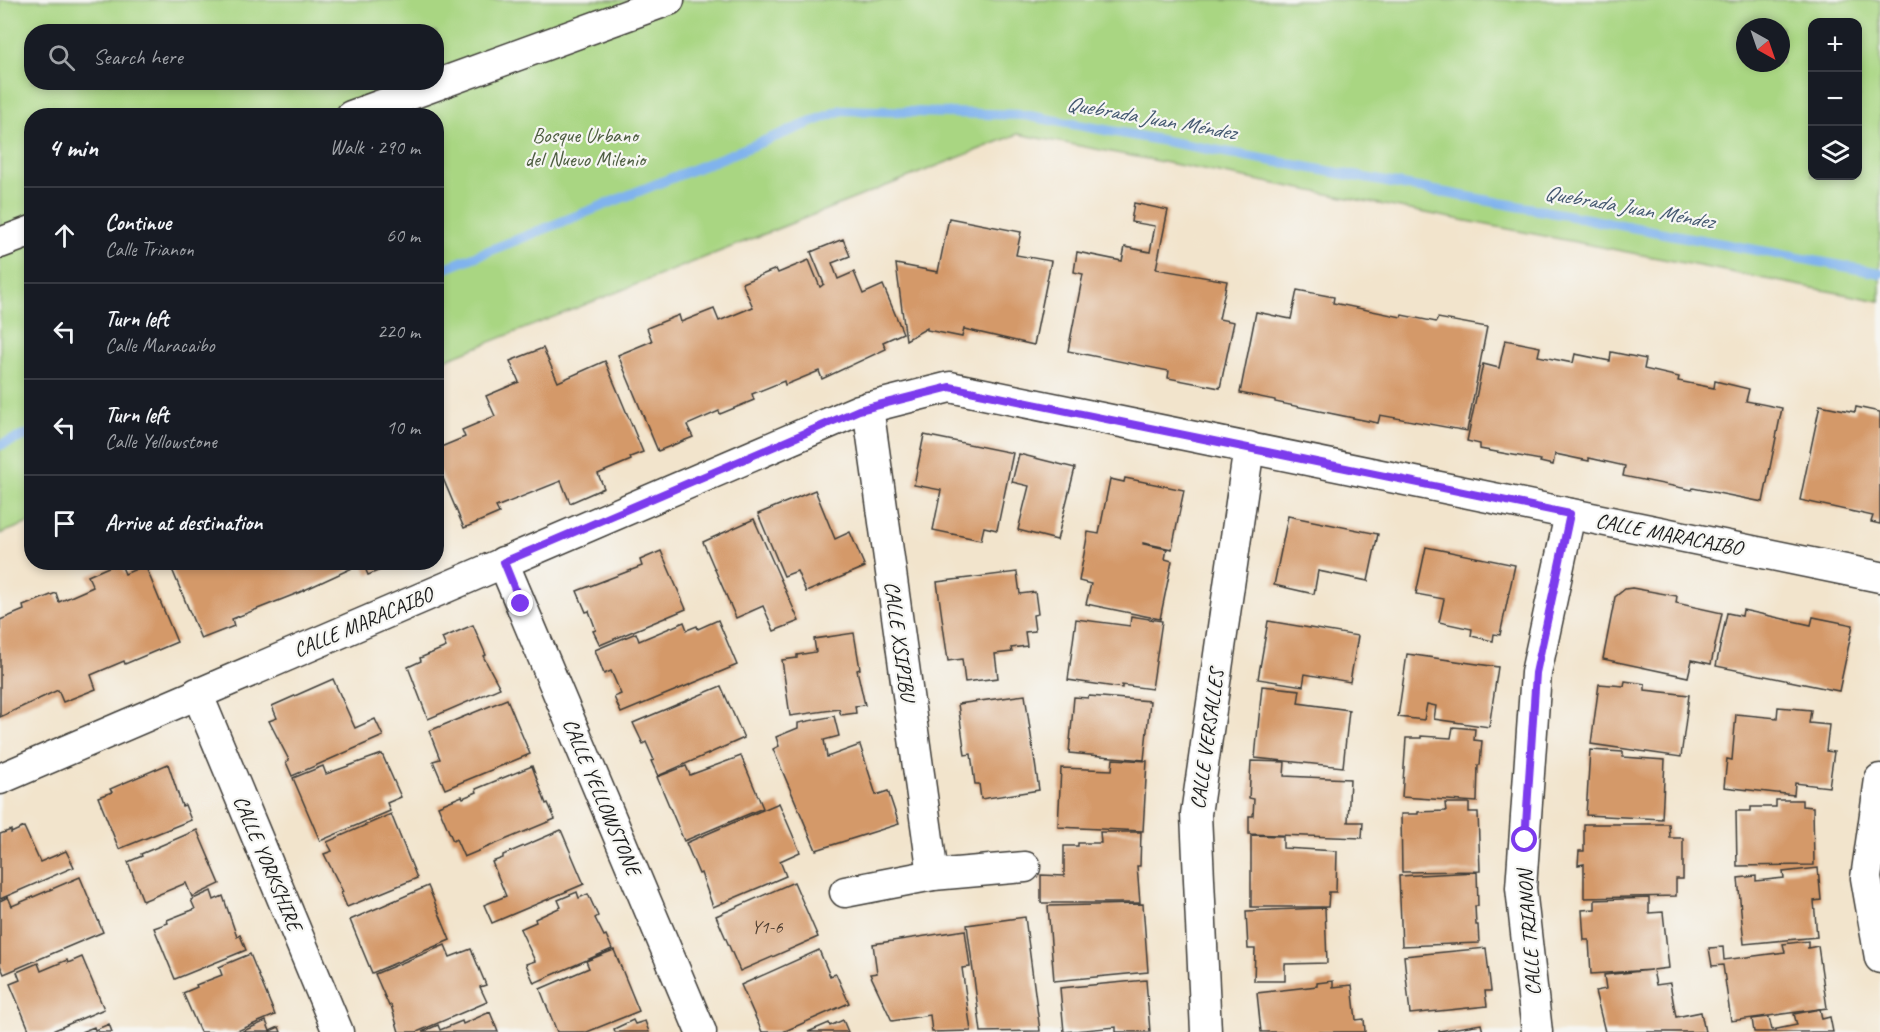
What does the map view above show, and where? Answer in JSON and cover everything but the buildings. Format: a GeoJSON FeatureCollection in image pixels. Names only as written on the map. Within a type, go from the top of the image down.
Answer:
{"type":"FeatureCollection","features":[{"type":"Feature","properties":{"kind":"street"},"geometry":{"type":"LineString","coordinates":[[444,82],[669,0]]}},
{"type":"Feature","properties":{"kind":"street"},"geometry":{"type":"LineString","coordinates":[[373,108],[422,90]]}},
{"type":"Feature","properties":{"kind":"street"},"geometry":{"type":"LineString","coordinates":[[0,243],[24,234]]}},
{"type":"Feature","properties":{"kind":"street","name":"CALLE MARACAIBO"},"geometry":{"type":"LineString","coordinates":[[0,779],[868,407],[950,387],[1880,576]]}},
{"type":"Feature","properties":{"kind":"street","name":"CALLE XSIPIBU"},"geometry":{"type":"LineString","coordinates":[[868,407],[933,875]]}},
{"type":"Feature","properties":{"kind":"street","name":"CALLE VERSALLES"},"geometry":{"type":"LineString","coordinates":[[1206,1032],[1196,814],[1249,447]]}},
{"type":"Feature","properties":{"kind":"street","name":"CALLE TRIANON"},"geometry":{"type":"LineString","coordinates":[[1537,1032],[1521,888],[1536,673],[1570,514]]}},
{"type":"Feature","properties":{"kind":"street","name":"CALLE YELLOWSTONE"},"geometry":{"type":"LineString","coordinates":[[504,562],[701,1032]]}},
{"type":"Feature","properties":{"kind":"street","name":"CALLE YORKSHIRE"},"geometry":{"type":"LineString","coordinates":[[197,693],[338,1032]]}},
{"type":"Feature","properties":{"kind":"street"},"geometry":{"type":"LineString","coordinates":[[1880,779],[1866,878],[1880,958]]}},
{"type":"Feature","properties":{"kind":"street"},"geometry":{"type":"LineString","coordinates":[[845,892],[933,875],[1025,867]]}},
{"type":"Feature","properties":{"kind":"green space","name":"Bosque Urbano del Nuevo Milenio"},"geometry":{"type":"Polygon","coordinates":[[[0,0],[1880,0],[1880,301],[1018,134],[444,360],[444,108],[24,108],[24,525],[0,534],[0,0]]]}},
{"type":"Feature","properties":{"kind":"waterway","name":"Quebrada Juan Méndez"},"geometry":{"type":"LineString","coordinates":[[444,269],[842,110],[1024,115],[1880,273]]}},
{"type":"Feature","properties":{"kind":"waterway","name":"Quebrada Juan Méndez"},"geometry":{"type":"LineString","coordinates":[[0,445],[24,436]]}},
{"type":"Feature","properties":{"kind":"route"},"geometry":{"type":"LineString","coordinates":[[521,604],[504,562],[859,410],[950,387],[1570,514],[1536,673],[1525,840]]}}]}
